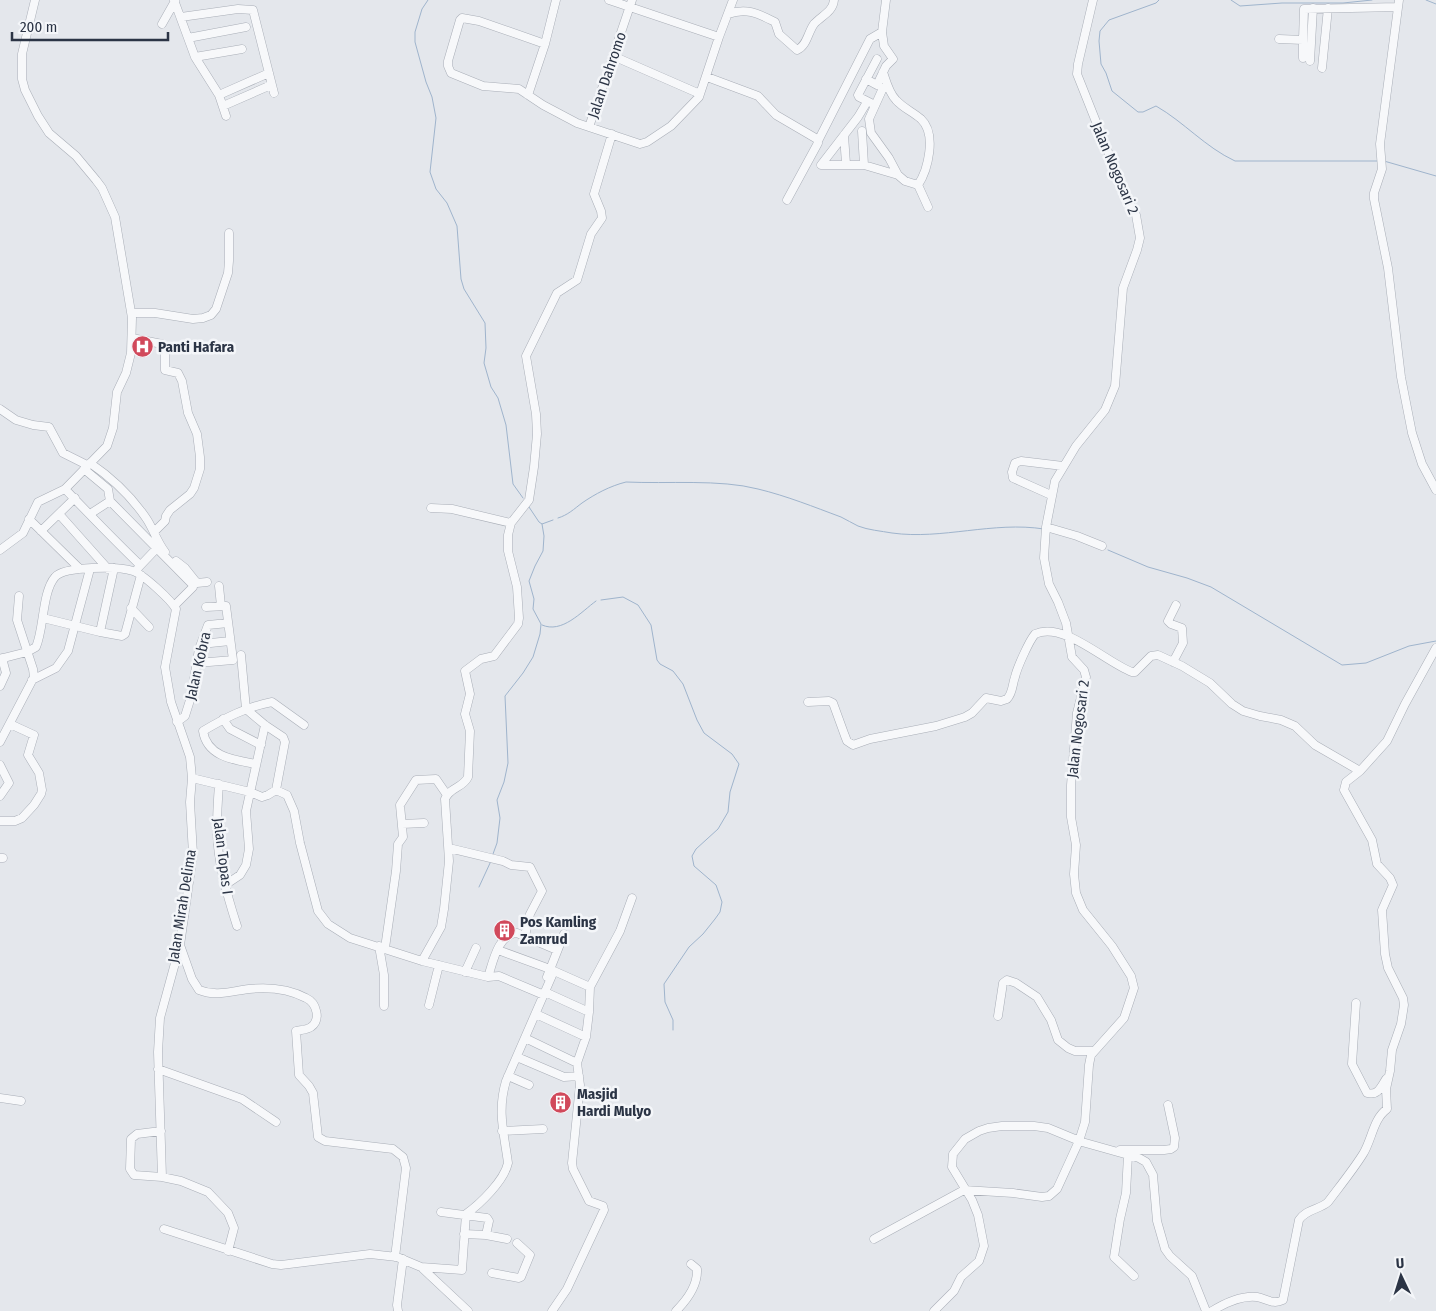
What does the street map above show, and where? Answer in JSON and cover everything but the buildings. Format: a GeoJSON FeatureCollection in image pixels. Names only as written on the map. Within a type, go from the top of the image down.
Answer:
{"type":"FeatureCollection","features":[{"type":"Feature","properties":{"kind":"street"},"geometry":{"type":"LineString","coordinates":[[0,550],[23,533],[38,502],[65,489],[107,446],[111,437],[115,400],[130,360],[132,338],[132,313],[118,233],[114,216],[102,188],[76,156],[49,133],[25,90],[22,78],[22,54],[35,0]]}},
{"type":"Feature","properties":{"kind":"street"},"geometry":{"type":"LineString","coordinates":[[174,0],[195,57],[219,95],[226,116]]}},
{"type":"Feature","properties":{"kind":"street"},"geometry":{"type":"LineString","coordinates":[[162,24],[174,0]]}},
{"type":"Feature","properties":{"kind":"street"},"geometry":{"type":"LineString","coordinates":[[528,95],[545,44],[556,0]]}},
{"type":"Feature","properties":{"kind":"street"},"geometry":{"type":"LineString","coordinates":[[609,0],[631,3],[719,37]]}},
{"type":"Feature","properties":{"kind":"street","name":"Jalan Dahromo"},"geometry":{"type":"LineString","coordinates":[[631,3],[589,127],[640,144],[647,142],[671,126],[699,97],[733,0]]}},
{"type":"Feature","properties":{"kind":"street"},"geometry":{"type":"LineString","coordinates":[[728,14],[750,11],[762,15],[774,22],[779,34],[797,50],[804,44],[815,23],[831,9],[834,0]]}},
{"type":"Feature","properties":{"kind":"street"},"geometry":{"type":"LineString","coordinates":[[886,0],[882,32],[884,46],[893,59],[885,69],[884,88],[821,165],[864,165],[898,175]]}},
{"type":"Feature","properties":{"kind":"street","name":"Jalan Nogosari 2"},"geometry":{"type":"LineString","coordinates":[[1093,0],[1077,74],[1124,192],[1136,215],[1140,238],[1123,288],[1115,386],[1104,410],[1063,466],[1055,481],[1046,527],[1044,558],[1047,578],[1063,613],[1070,637],[1072,657],[1084,670],[1086,676],[1077,713],[1071,786],[1072,817],[1076,845],[1074,874],[1076,893],[1083,910],[1112,946],[1134,981],[1133,996],[1124,1018],[1094,1050]]}},
{"type":"Feature","properties":{"kind":"street"},"geometry":{"type":"LineString","coordinates":[[1312,8],[1307,60],[1303,40],[1303,10],[1312,8],[1398,4],[1380,144],[1382,169],[1374,193],[1374,199],[1388,268],[1401,377],[1412,433],[1422,464],[1436,490]]}},
{"type":"Feature","properties":{"kind":"street"},"geometry":{"type":"LineString","coordinates":[[1322,68],[1328,8]]}},
{"type":"Feature","properties":{"kind":"street"},"geometry":{"type":"LineString","coordinates":[[181,17],[238,9],[253,10],[274,93]]}},
{"type":"Feature","properties":{"kind":"street"},"geometry":{"type":"LineString","coordinates":[[545,44],[466,18],[461,19],[448,66],[451,73],[483,86],[519,88],[543,105],[589,127]]}},
{"type":"Feature","properties":{"kind":"street"},"geometry":{"type":"LineString","coordinates":[[188,38],[246,27]]}},
{"type":"Feature","properties":{"kind":"street"},"geometry":{"type":"LineString","coordinates":[[787,200],[830,120],[870,39],[882,32]]}},
{"type":"Feature","properties":{"kind":"street"},"geometry":{"type":"LineString","coordinates":[[1279,39],[1303,40]]}},
{"type":"Feature","properties":{"kind":"street"},"geometry":{"type":"LineString","coordinates":[[871,103],[859,98],[858,95],[884,46]]}},
{"type":"Feature","properties":{"kind":"street"},"geometry":{"type":"LineString","coordinates":[[195,57],[242,49]]}},
{"type":"Feature","properties":{"kind":"street"},"geometry":{"type":"LineString","coordinates":[[613,56],[700,94]]}},
{"type":"Feature","properties":{"kind":"street"},"geometry":{"type":"LineString","coordinates":[[877,59],[885,69],[884,88]]}},
{"type":"Feature","properties":{"kind":"street"},"geometry":{"type":"LineString","coordinates":[[219,95],[268,72]]}},
{"type":"Feature","properties":{"kind":"street"},"geometry":{"type":"LineString","coordinates":[[707,77],[758,96],[766,102],[770,110],[776,115],[818,140]]}},
{"type":"Feature","properties":{"kind":"street"},"geometry":{"type":"LineString","coordinates":[[866,79],[884,88],[894,99],[922,120],[927,127],[928,166],[918,186]]}},
{"type":"Feature","properties":{"kind":"street"},"geometry":{"type":"LineString","coordinates":[[223,106],[271,84]]}},
{"type":"Feature","properties":{"kind":"street"},"geometry":{"type":"LineString","coordinates":[[871,103],[869,120],[871,133],[889,158],[898,175],[905,181],[918,186],[928,207]]}},
{"type":"Feature","properties":{"kind":"street"},"geometry":{"type":"LineString","coordinates":[[844,137],[862,132],[871,133]]}},
{"type":"Feature","properties":{"kind":"street"},"geometry":{"type":"LineString","coordinates":[[862,132],[864,165]]}},
{"type":"Feature","properties":{"kind":"street"},"geometry":{"type":"LineString","coordinates":[[422,960],[437,935],[443,918],[448,848],[446,795],[448,792],[464,784],[468,777],[470,731],[465,714],[470,694],[465,671],[481,660],[491,658],[496,654],[518,624],[517,587],[508,551],[508,530],[510,523],[528,500],[537,434],[536,414],[526,356],[557,293],[576,280],[591,234],[602,218],[594,194],[612,134]]}},
{"type":"Feature","properties":{"kind":"street"},"geometry":{"type":"LineString","coordinates":[[844,137],[846,164]]}},
{"type":"Feature","properties":{"kind":"street"},"geometry":{"type":"LineString","coordinates":[[132,313],[155,313],[193,319],[211,315],[216,309],[228,273],[228,233]]}},
{"type":"Feature","properties":{"kind":"street"},"geometry":{"type":"LineString","coordinates":[[132,338],[165,346],[165,370],[178,373],[182,381],[188,413],[197,434],[200,456],[198,478],[194,488],[190,494],[170,510],[165,521],[155,531]]}},
{"type":"Feature","properties":{"kind":"street"},"geometry":{"type":"LineString","coordinates":[[0,409],[16,420],[49,427],[63,453],[118,485],[140,510],[155,531],[164,549],[185,568],[197,583],[206,582]]}},
{"type":"Feature","properties":{"kind":"street"},"geometry":{"type":"LineString","coordinates":[[1051,496],[1013,478],[1012,472],[1015,463],[1021,461],[1063,466]]}},
{"type":"Feature","properties":{"kind":"street"},"geometry":{"type":"LineString","coordinates":[[65,489],[90,514],[138,570],[175,607],[193,585],[110,501],[108,489],[87,466]]}},
{"type":"Feature","properties":{"kind":"street"},"geometry":{"type":"LineString","coordinates":[[41,531],[74,498]]}},
{"type":"Feature","properties":{"kind":"street"},"geometry":{"type":"LineString","coordinates":[[90,514],[110,501]]}},
{"type":"Feature","properties":{"kind":"street"},"geometry":{"type":"LineString","coordinates":[[431,508],[452,509],[510,523]]}},
{"type":"Feature","properties":{"kind":"street"},"geometry":{"type":"LineString","coordinates":[[58,514],[111,568]]}},
{"type":"Feature","properties":{"kind":"street"},"geometry":{"type":"LineString","coordinates":[[29,519],[80,569]]}},
{"type":"Feature","properties":{"kind":"street"},"geometry":{"type":"LineString","coordinates":[[1046,527],[1102,546]]}},
{"type":"Feature","properties":{"kind":"street"},"geometry":{"type":"LineString","coordinates":[[42,618],[100,632],[124,635],[138,570],[158,548]]}},
{"type":"Feature","properties":{"kind":"street"},"geometry":{"type":"LineString","coordinates":[[0,686],[6,673],[1,659],[27,652],[34,649],[37,645],[49,589],[54,578],[61,572],[111,568],[138,570]]}},
{"type":"Feature","properties":{"kind":"street"},"geometry":{"type":"LineString","coordinates":[[100,632],[111,568]]}},
{"type":"Feature","properties":{"kind":"street"},"geometry":{"type":"LineString","coordinates":[[32,680],[59,665],[68,652],[90,569]]}},
{"type":"Feature","properties":{"kind":"street"},"geometry":{"type":"LineString","coordinates":[[219,586],[221,606]]}},
{"type":"Feature","properties":{"kind":"street"},"geometry":{"type":"LineString","coordinates":[[0,742],[3,731],[10,724],[32,680],[34,672],[16,620],[19,596]]}},
{"type":"Feature","properties":{"kind":"street"},"geometry":{"type":"LineString","coordinates":[[1173,662],[1184,643],[1182,628],[1168,621],[1176,605]]}},
{"type":"Feature","properties":{"kind":"street"},"geometry":{"type":"LineString","coordinates":[[197,663],[233,660],[226,606],[206,607]]}},
{"type":"Feature","properties":{"kind":"street","name":"Jalan Mirah Delima"},"geometry":{"type":"LineString","coordinates":[[162,1177],[158,1069],[160,1018],[180,944],[193,854],[190,757],[171,702],[165,667],[175,607]]}},
{"type":"Feature","properties":{"kind":"street"},"geometry":{"type":"LineString","coordinates":[[131,608],[149,627]]}},
{"type":"Feature","properties":{"kind":"street","name":"Jalan Kobra"},"geometry":{"type":"LineString","coordinates":[[177,722],[185,716],[192,697],[201,644],[208,625],[228,623]]}},
{"type":"Feature","properties":{"kind":"street"},"geometry":{"type":"LineString","coordinates":[[808,702],[823,701],[833,703],[847,741],[853,745],[870,739],[936,726],[972,713],[986,698],[1001,701],[1007,699],[1010,696],[1016,672],[1028,645],[1035,634],[1049,632],[1070,637],[1117,666],[1132,672],[1135,672],[1153,655],[1158,655],[1210,683],[1236,707],[1251,714],[1289,722],[1296,726],[1315,745],[1360,771]]}},
{"type":"Feature","properties":{"kind":"street"},"geometry":{"type":"LineString","coordinates":[[201,644],[230,641]]}},
{"type":"Feature","properties":{"kind":"street"},"geometry":{"type":"LineString","coordinates":[[1212,1311],[1223,1304],[1240,1299],[1256,1297],[1273,1303],[1283,1300],[1299,1220],[1307,1212],[1323,1207],[1328,1202],[1363,1154],[1380,1116],[1387,1109],[1386,1089],[1392,1050],[1401,1024],[1404,1002],[1388,968],[1385,954],[1382,910],[1392,890],[1392,881],[1377,864],[1372,840],[1344,790],[1346,782],[1360,771],[1387,741],[1436,648]]}},
{"type":"Feature","properties":{"kind":"street"},"geometry":{"type":"LineString","coordinates":[[192,778],[250,792],[262,797],[268,796],[277,788],[286,742],[283,737],[265,725],[246,708],[241,655]]}},
{"type":"Feature","properties":{"kind":"street"},"geometry":{"type":"LineString","coordinates":[[256,764],[226,758],[213,751],[207,744],[203,731],[246,708],[272,702],[304,725]]}},
{"type":"Feature","properties":{"kind":"street"},"geometry":{"type":"LineString","coordinates":[[224,719],[230,730],[260,745]]}},
{"type":"Feature","properties":{"kind":"street"},"geometry":{"type":"LineString","coordinates":[[0,821],[12,822],[22,818],[34,805],[42,790],[39,772],[28,755],[34,735],[10,724]]}},
{"type":"Feature","properties":{"kind":"street"},"geometry":{"type":"LineString","coordinates":[[224,886],[240,874],[246,865],[248,842],[246,817],[265,725]]}},
{"type":"Feature","properties":{"kind":"street"},"geometry":{"type":"LineString","coordinates":[[0,765],[9,784],[0,796]]}},
{"type":"Feature","properties":{"kind":"street"},"geometry":{"type":"LineString","coordinates":[[384,1006],[382,947],[396,871],[398,844],[403,837],[400,806],[414,781],[436,779],[446,795]]}},
{"type":"Feature","properties":{"kind":"street","name":"Jalan Topas I"},"geometry":{"type":"LineString","coordinates":[[219,784],[217,829],[224,886],[237,926]]}},
{"type":"Feature","properties":{"kind":"street"},"geometry":{"type":"LineString","coordinates":[[277,788],[286,795],[294,811],[305,865],[322,919],[350,938],[488,978],[499,976],[589,1012]]}},
{"type":"Feature","properties":{"kind":"street"},"geometry":{"type":"LineString","coordinates":[[402,824],[424,823]]}},
{"type":"Feature","properties":{"kind":"street"},"geometry":{"type":"LineString","coordinates":[[448,848],[530,868],[542,891],[530,914],[524,936]]}},
{"type":"Feature","properties":{"kind":"street"},"geometry":{"type":"LineString","coordinates":[[552,1311],[567,1289],[604,1210],[603,1206],[589,1201],[573,1169],[580,1085],[577,1063],[586,1037],[590,987],[620,931],[632,898]]}},
{"type":"Feature","properties":{"kind":"street"},"geometry":{"type":"LineString","coordinates":[[488,978],[502,940],[507,935],[517,933],[558,950]]}},
{"type":"Feature","properties":{"kind":"street"},"geometry":{"type":"LineString","coordinates":[[421,1268],[462,1270],[464,1234],[469,1212],[501,1179],[505,1172],[508,1163],[502,1131],[501,1097],[508,1076],[536,1014],[564,934]]}},
{"type":"Feature","properties":{"kind":"street"},"geometry":{"type":"LineString","coordinates":[[180,944],[192,979],[199,990],[214,994],[248,989],[276,989],[300,996],[314,1003],[316,1010],[314,1024],[308,1028],[296,1030],[295,1037],[300,1075],[310,1086],[313,1093],[318,1137],[325,1141],[393,1149],[403,1157],[405,1163],[399,1258],[398,1311]]}},
{"type":"Feature","properties":{"kind":"street"},"geometry":{"type":"LineString","coordinates":[[465,972],[476,948]]}},
{"type":"Feature","properties":{"kind":"street"},"geometry":{"type":"LineString","coordinates":[[498,950],[552,970],[590,987]]}},
{"type":"Feature","properties":{"kind":"street"},"geometry":{"type":"LineString","coordinates":[[430,1005],[439,965]]}},
{"type":"Feature","properties":{"kind":"street"},"geometry":{"type":"LineString","coordinates":[[874,1239],[964,1190],[1049,1196],[1057,1189],[1079,1141],[1085,1122],[1090,1059],[1094,1050],[1071,1050],[1061,1043],[1040,999],[1014,981],[1007,980],[1003,983],[998,1016]]}},
{"type":"Feature","properties":{"kind":"street"},"geometry":{"type":"LineString","coordinates":[[1356,1003],[1352,1064],[1367,1092],[1375,1093],[1379,1091],[1390,1071]]}},
{"type":"Feature","properties":{"kind":"street"},"geometry":{"type":"LineString","coordinates":[[536,1014],[586,1037]]}},
{"type":"Feature","properties":{"kind":"street"},"geometry":{"type":"LineString","coordinates":[[525,1038],[577,1063]]}},
{"type":"Feature","properties":{"kind":"street"},"geometry":{"type":"LineString","coordinates":[[518,1057],[564,1078],[579,1076]]}},
{"type":"Feature","properties":{"kind":"street"},"geometry":{"type":"LineString","coordinates":[[158,1069],[242,1099],[276,1122]]}},
{"type":"Feature","properties":{"kind":"street"},"geometry":{"type":"LineString","coordinates":[[508,1076],[529,1085]]}},
{"type":"Feature","properties":{"kind":"street"},"geometry":{"type":"LineString","coordinates":[[0,1098],[21,1101]]}},
{"type":"Feature","properties":{"kind":"street"},"geometry":{"type":"LineString","coordinates":[[1110,1150],[1171,1149],[1174,1147],[1175,1138],[1168,1105]]}},
{"type":"Feature","properties":{"kind":"street"},"geometry":{"type":"LineString","coordinates":[[934,1311],[954,1291],[960,1277],[979,1261],[984,1246],[978,1215],[972,1200],[964,1190],[952,1167],[953,1154],[963,1141],[979,1131],[1002,1126],[1048,1128],[1079,1141],[1143,1160],[1151,1169],[1155,1189],[1157,1221],[1165,1248],[1170,1256],[1192,1276],[1206,1311]]}},
{"type":"Feature","properties":{"kind":"street"},"geometry":{"type":"LineString","coordinates":[[502,1131],[543,1129]]}},
{"type":"Feature","properties":{"kind":"street"},"geometry":{"type":"LineString","coordinates":[[161,1131],[137,1134],[131,1139],[130,1169],[137,1176],[181,1180],[208,1192],[228,1213],[234,1228],[228,1251]]}},
{"type":"Feature","properties":{"kind":"street"},"geometry":{"type":"LineString","coordinates":[[1128,1155],[1125,1201],[1114,1257],[1134,1276]]}},
{"type":"Feature","properties":{"kind":"street"},"geometry":{"type":"LineString","coordinates":[[441,1212],[469,1212],[488,1218],[487,1231]]}},
{"type":"Feature","properties":{"kind":"street"},"geometry":{"type":"LineString","coordinates":[[164,1230],[272,1264],[281,1265],[370,1254],[399,1258],[421,1268],[468,1311]]}},
{"type":"Feature","properties":{"kind":"street"},"geometry":{"type":"LineString","coordinates":[[464,1234],[487,1231],[506,1238]]}},
{"type":"Feature","properties":{"kind":"street"},"geometry":{"type":"LineString","coordinates":[[492,1274],[521,1277],[530,1253],[517,1243]]}},
{"type":"Feature","properties":{"kind":"street"},"geometry":{"type":"LineString","coordinates":[[676,1311],[691,1291],[697,1277],[697,1268],[691,1264]]}},
{"type":"Feature","properties":{"kind":"waterway"},"geometry":{"type":"LineString","coordinates":[[428,0],[422,9],[415,32],[415,42],[432,97],[436,118],[430,172],[436,189],[447,203],[457,226],[461,279],[464,289],[485,323],[486,348],[484,363],[506,425],[513,484],[523,498]]}},
{"type":"Feature","properties":{"kind":"waterway"},"geometry":{"type":"LineString","coordinates":[[1159,0],[1156,3],[1109,20],[1100,31],[1101,64],[1112,91],[1138,112],[1143,112],[1156,106],[1214,149],[1235,161],[1378,161]]}},
{"type":"Feature","properties":{"kind":"waterway"},"geometry":{"type":"LineString","coordinates":[[1231,0],[1240,6],[1282,3],[1343,3],[1372,0]]}},
{"type":"Feature","properties":{"kind":"waterway"},"geometry":{"type":"LineString","coordinates":[[1426,0],[1436,4]]}},
{"type":"Feature","properties":{"kind":"waterway"},"geometry":{"type":"LineString","coordinates":[[1384,161],[1436,176]]}},
{"type":"Feature","properties":{"kind":"waterway"},"geometry":{"type":"LineString","coordinates":[[558,518],[568,514],[597,493],[626,482],[693,482],[727,484],[758,489],[841,517],[858,526],[892,533],[911,535],[1006,527],[1044,529]]}},
{"type":"Feature","properties":{"kind":"waterway"},"geometry":{"type":"LineString","coordinates":[[529,507],[542,524],[553,520]]}},
{"type":"Feature","properties":{"kind":"waterway"},"geometry":{"type":"LineString","coordinates":[[493,854],[497,843],[500,818],[497,800],[504,782],[508,763],[505,696],[533,657],[540,634],[541,624],[533,609],[534,599],[529,581],[543,551],[544,536],[542,524]]}},
{"type":"Feature","properties":{"kind":"waterway"},"geometry":{"type":"LineString","coordinates":[[1108,550],[1148,567],[1211,587],[1342,665],[1366,663],[1409,646],[1436,641]]}},
{"type":"Feature","properties":{"kind":"waterway"},"geometry":{"type":"LineString","coordinates":[[601,600],[623,597],[638,605],[651,625],[657,660],[660,664],[673,671],[683,684],[704,733],[732,754],[739,764],[730,792],[728,812],[718,829],[696,849],[692,856],[694,866],[716,885],[722,902],[720,912],[703,934],[689,947],[664,984],[665,1002],[673,1020],[673,1030]]}},
{"type":"Feature","properties":{"kind":"waterway"},"geometry":{"type":"LineString","coordinates":[[542,625],[557,627],[564,624],[578,616],[596,601]]}},
{"type":"Feature","properties":{"kind":"waterway"},"geometry":{"type":"LineString","coordinates":[[479,887],[491,861]]}},
{"type":"Feature","properties":{"kind":"place","name":"Panti Hafara"},"geometry":{"type":"Point","coordinates":[142,347]}},
{"type":"Feature","properties":{"kind":"place","name":"Pos Kamling Zamrud"},"geometry":{"type":"Point","coordinates":[504,931]}},
{"type":"Feature","properties":{"kind":"place","name":"Masjid Hardi Mulyo"},"geometry":{"type":"Point","coordinates":[561,1103]}}]}
